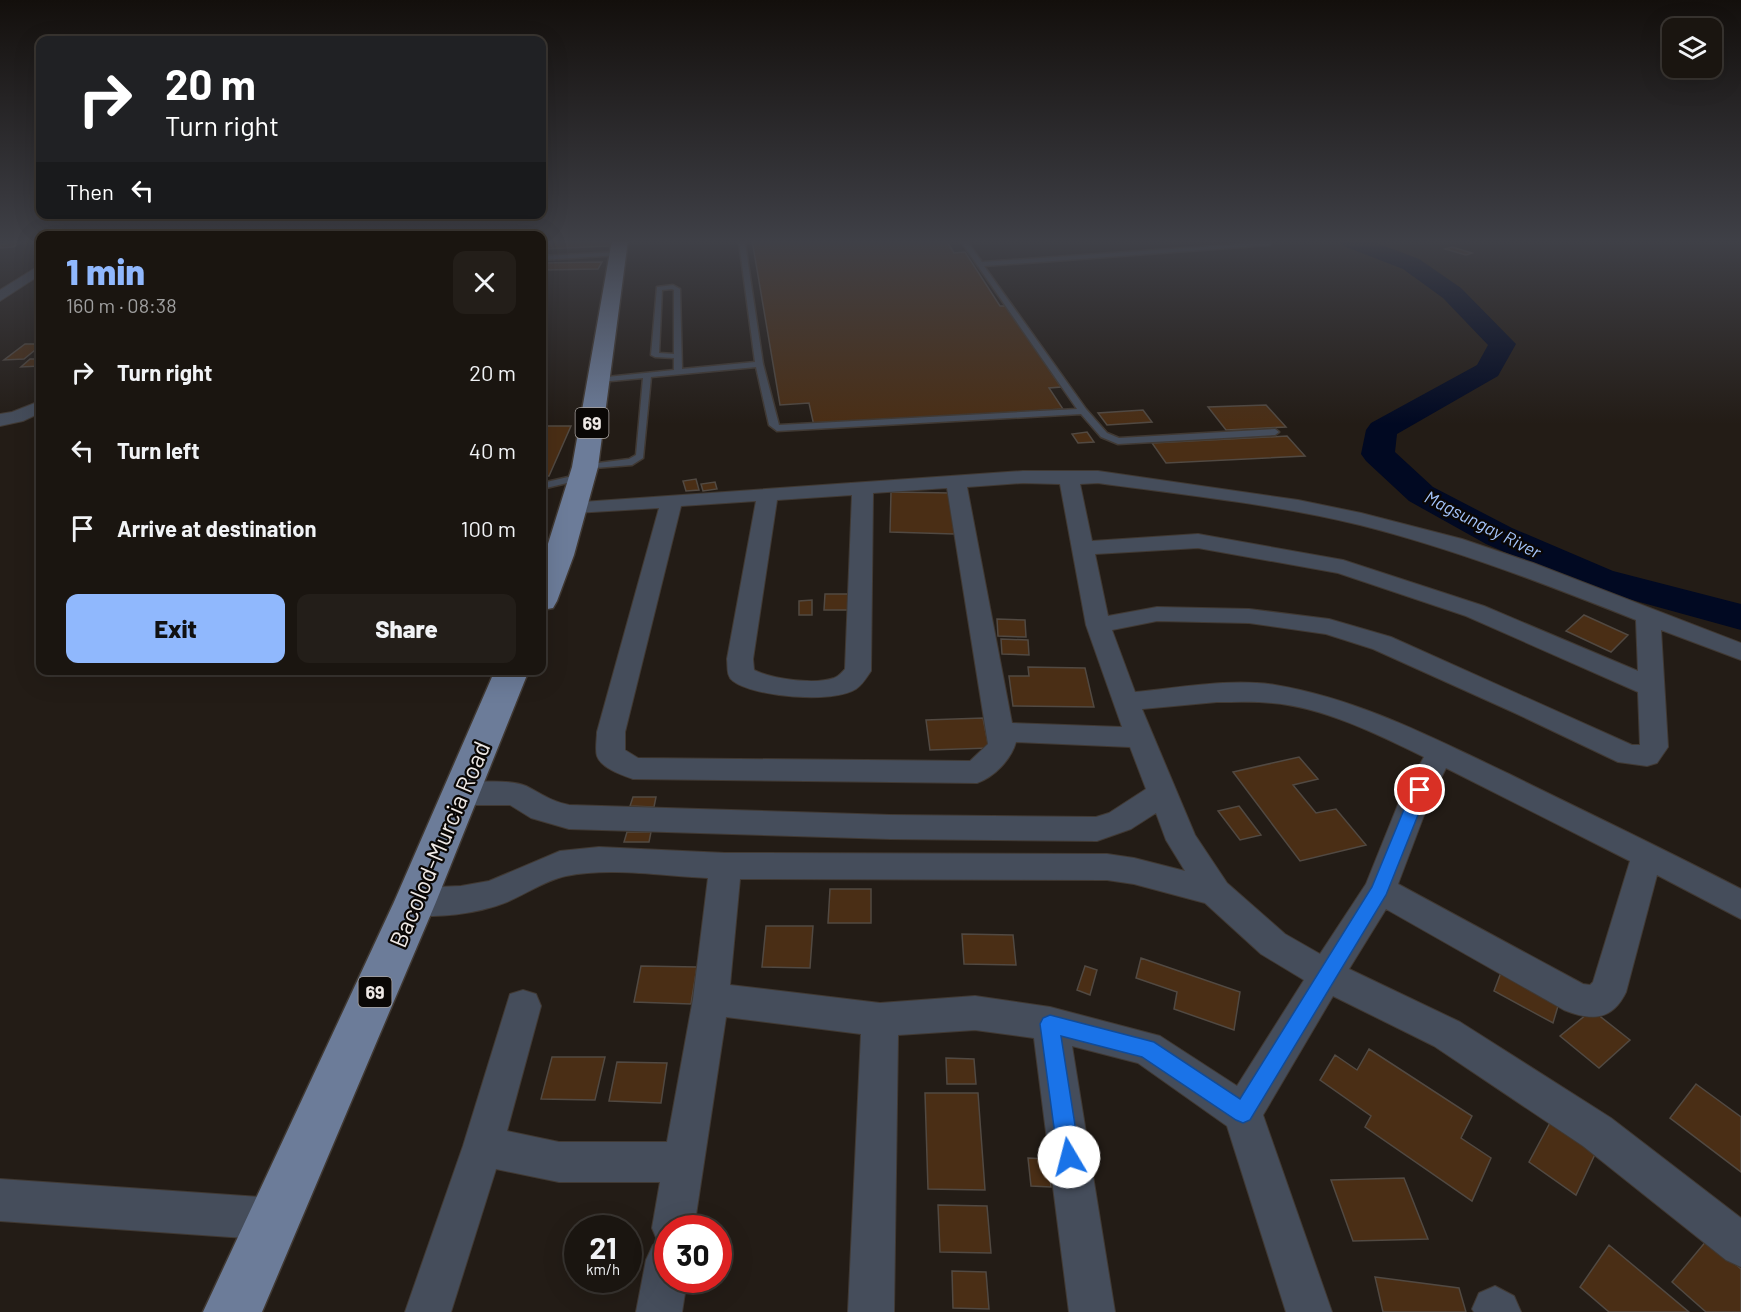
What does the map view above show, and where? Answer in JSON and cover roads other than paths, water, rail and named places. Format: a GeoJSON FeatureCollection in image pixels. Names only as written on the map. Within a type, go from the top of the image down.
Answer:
{"type":"FeatureCollection","features":[{"type":"Feature","properties":{"kind":"main road","name":"69"},"geometry":{"type":"LineString","coordinates":[[546,591],[560,555],[584,472],[611,301]]}},
{"type":"Feature","properties":{"kind":"main road","name":"Bacolod-Murcia Road"},"geometry":{"type":"LineString","coordinates":[[232,1312],[415,902],[510,675]]}},
{"type":"Feature","properties":{"kind":"street"},"geometry":{"type":"LineString","coordinates":[[0,420],[17,417],[36,408]]}},
{"type":"Feature","properties":{"kind":"street"},"geometry":{"type":"LineString","coordinates":[[575,507],[1023,477],[1098,477],[1298,506],[1361,519],[1454,544],[1741,652]]}},
{"type":"Feature","properties":{"kind":"street"},"geometry":{"type":"LineString","coordinates":[[1069,478],[1098,625],[1125,702],[1161,794],[1182,840],[1215,892],[1273,944],[1326,975],[1447,1034],[1597,1132],[1741,1245]]}},
{"type":"Feature","properties":{"kind":"street"},"geometry":{"type":"LineString","coordinates":[[672,500],[611,732],[611,755],[633,768],[977,772],[997,753],[1002,744],[956,482]]}},
{"type":"Feature","properties":{"kind":"street"},"geometry":{"type":"LineString","coordinates":[[767,495],[740,659],[741,674],[752,681],[786,688],[830,687],[845,684],[858,671],[863,487]]}},
{"type":"Feature","properties":{"kind":"street"},"geometry":{"type":"LineString","coordinates":[[1082,548],[1198,541],[1343,567],[1475,611],[1651,687]]}},
{"type":"Feature","properties":{"kind":"street"},"geometry":{"type":"LineString","coordinates":[[1098,625],[1168,614],[1249,616],[1329,627],[1382,643],[1525,706],[1628,755],[1647,756],[1654,747],[1648,616]]}},
{"type":"Feature","properties":{"kind":"street"},"geometry":{"type":"LineString","coordinates":[[1125,702],[1217,693],[1274,694],[1345,712],[1387,727],[1647,855],[1741,905]]}},
{"type":"Feature","properties":{"kind":"street"},"geometry":{"type":"LineString","coordinates":[[1000,732],[1139,738]]}},
{"type":"Feature","properties":{"kind":"street"},"geometry":{"type":"LineString","coordinates":[[1243,1113],[1380,890],[1414,802],[1440,753]]}},
{"type":"Feature","properties":{"kind":"street"},"geometry":{"type":"LineString","coordinates":[[461,794],[515,794],[542,810],[568,817],[890,827],[1097,829],[1120,821],[1161,794]]}},
{"type":"Feature","properties":{"kind":"street"},"geometry":{"type":"LineString","coordinates":[[666,863],[673,820]]}},
{"type":"Feature","properties":{"kind":"street"},"geometry":{"type":"LineString","coordinates":[[890,827],[892,866]]}},
{"type":"Feature","properties":{"kind":"street"},"geometry":{"type":"LineString","coordinates":[[1097,829],[1107,867]]}},
{"type":"Feature","properties":{"kind":"street"},"geometry":{"type":"LineString","coordinates":[[1380,890],[1577,999],[1595,1002],[1608,992],[1647,855]]}},
{"type":"Feature","properties":{"kind":"street"},"geometry":{"type":"LineString","coordinates":[[415,902],[461,900],[494,893],[560,864],[599,860],[725,866],[1107,867],[1134,871],[1215,892]]}},
{"type":"Feature","properties":{"kind":"street"},"geometry":{"type":"LineString","coordinates":[[675,1215],[711,999],[725,866]]}},
{"type":"Feature","properties":{"kind":"street"},"geometry":{"type":"LineString","coordinates":[[711,999],[880,1020],[975,1013],[1050,1024],[1147,1048],[1243,1113],[1309,1312]]}},
{"type":"Feature","properties":{"kind":"street"},"geometry":{"type":"LineString","coordinates":[[428,1312],[483,1146],[523,1005]]}},
{"type":"Feature","properties":{"kind":"street"},"geometry":{"type":"LineString","coordinates":[[870,1312],[880,1020]]}},
{"type":"Feature","properties":{"kind":"street"},"geometry":{"type":"LineString","coordinates":[[1050,1024],[1092,1312]]}},
{"type":"Feature","properties":{"kind":"street"},"geometry":{"type":"LineString","coordinates":[[483,1146],[559,1162],[684,1162]]}},
{"type":"Feature","properties":{"kind":"street"},"geometry":{"type":"LineString","coordinates":[[0,1200],[274,1219]]}},
{"type":"Feature","properties":{"kind":"street"},"geometry":{"type":"LineString","coordinates":[[659,1312],[662,1293]]}},
{"type":"Feature","properties":{"kind":"lane"},"geometry":{"type":"LineString","coordinates":[[658,301],[655,355],[678,356]]}},
{"type":"Feature","properties":{"kind":"lane"},"geometry":{"type":"LineString","coordinates":[[676,301],[678,370]]}},
{"type":"Feature","properties":{"kind":"lane"},"geometry":{"type":"LineString","coordinates":[[750,301],[759,364],[773,425],[777,428],[1083,411]]}},
{"type":"Feature","properties":{"kind":"lane"},"geometry":{"type":"LineString","coordinates":[[1007,301],[1083,411],[1104,435],[1118,441],[1275,432]]}},
{"type":"Feature","properties":{"kind":"lane"},"geometry":{"type":"LineString","coordinates":[[658,311],[676,310]]}},
{"type":"Feature","properties":{"kind":"lane"},"geometry":{"type":"LineString","coordinates":[[600,380],[678,370],[759,364]]}},
{"type":"Feature","properties":{"kind":"lane"},"geometry":{"type":"LineString","coordinates":[[546,485],[584,472],[632,462],[640,456],[647,375]]}},
{"type":"Feature","properties":{"kind":"waterway","name":"Magsungay River"},"geometry":{"type":"LineString","coordinates":[[1460,301],[1502,344],[1488,370],[1382,430],[1378,454],[1421,494],[1499,536],[1599,579],[1741,617]]}}]}
